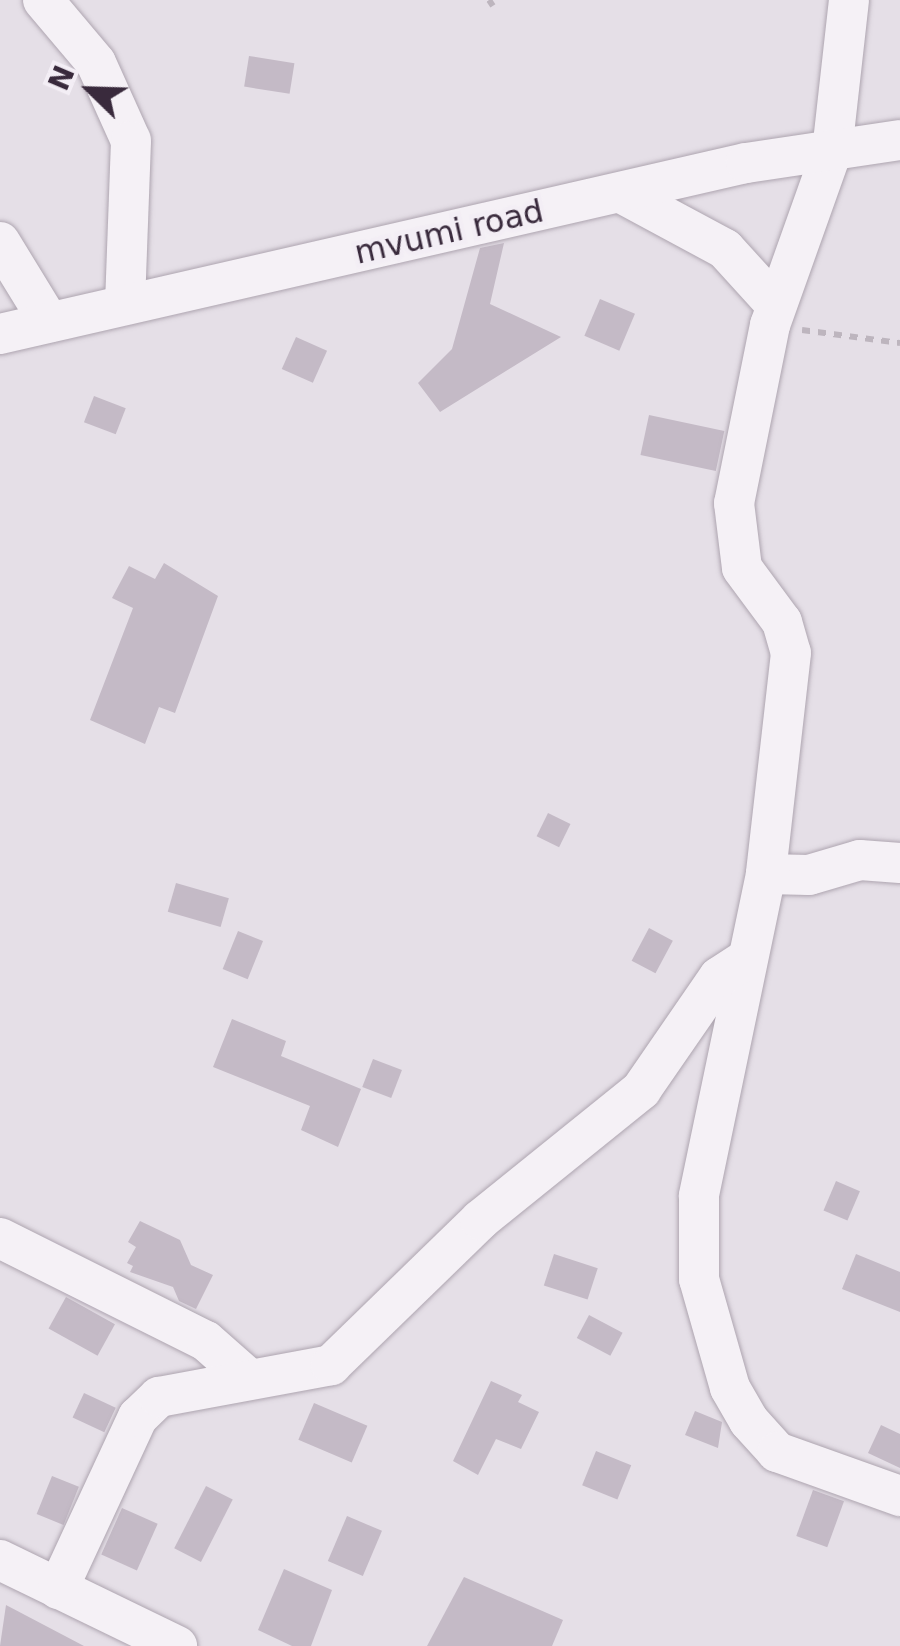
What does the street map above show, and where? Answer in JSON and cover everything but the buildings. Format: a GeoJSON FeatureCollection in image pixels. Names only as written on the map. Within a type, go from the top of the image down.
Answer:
{"type":"FeatureCollection","features":[{"type":"Feature","properties":{"kind":"street"},"geometry":{"type":"LineString","coordinates":[[43,0],[96,63],[131,141],[124,304]]}},
{"type":"Feature","properties":{"kind":"street"},"geometry":{"type":"LineString","coordinates":[[849,0],[832,150],[773,315],[734,503],[742,568],[790,637],[766,874],[699,1196],[700,1278],[730,1388],[777,1452],[900,1496]]}},
{"type":"Feature","properties":{"kind":"street","name":"mvumi road"},"geometry":{"type":"LineString","coordinates":[[0,334],[621,193],[900,140]]}},
{"type":"Feature","properties":{"kind":"street"},"geometry":{"type":"LineString","coordinates":[[621,193],[725,249],[773,315]]}},
{"type":"Feature","properties":{"kind":"street"},"geometry":{"type":"LineString","coordinates":[[0,242],[48,322]]}},
{"type":"Feature","properties":{"kind":"street"},"geometry":{"type":"LineString","coordinates":[[766,874],[809,876],[860,860],[900,863]]}},
{"type":"Feature","properties":{"kind":"street"},"geometry":{"type":"LineString","coordinates":[[58,1589],[138,1416],[159,1397],[248,1378],[291,1377],[331,1365],[480,1220],[642,1090],[719,977],[747,959]]}},
{"type":"Feature","properties":{"kind":"street"},"geometry":{"type":"LineString","coordinates":[[0,1238],[206,1341],[248,1378]]}},
{"type":"Feature","properties":{"kind":"street"},"geometry":{"type":"LineString","coordinates":[[0,1560],[177,1646]]}},
{"type":"Feature","properties":{"kind":"path"},"geometry":{"type":"LineString","coordinates":[[773,315],[900,343]]}}]}
